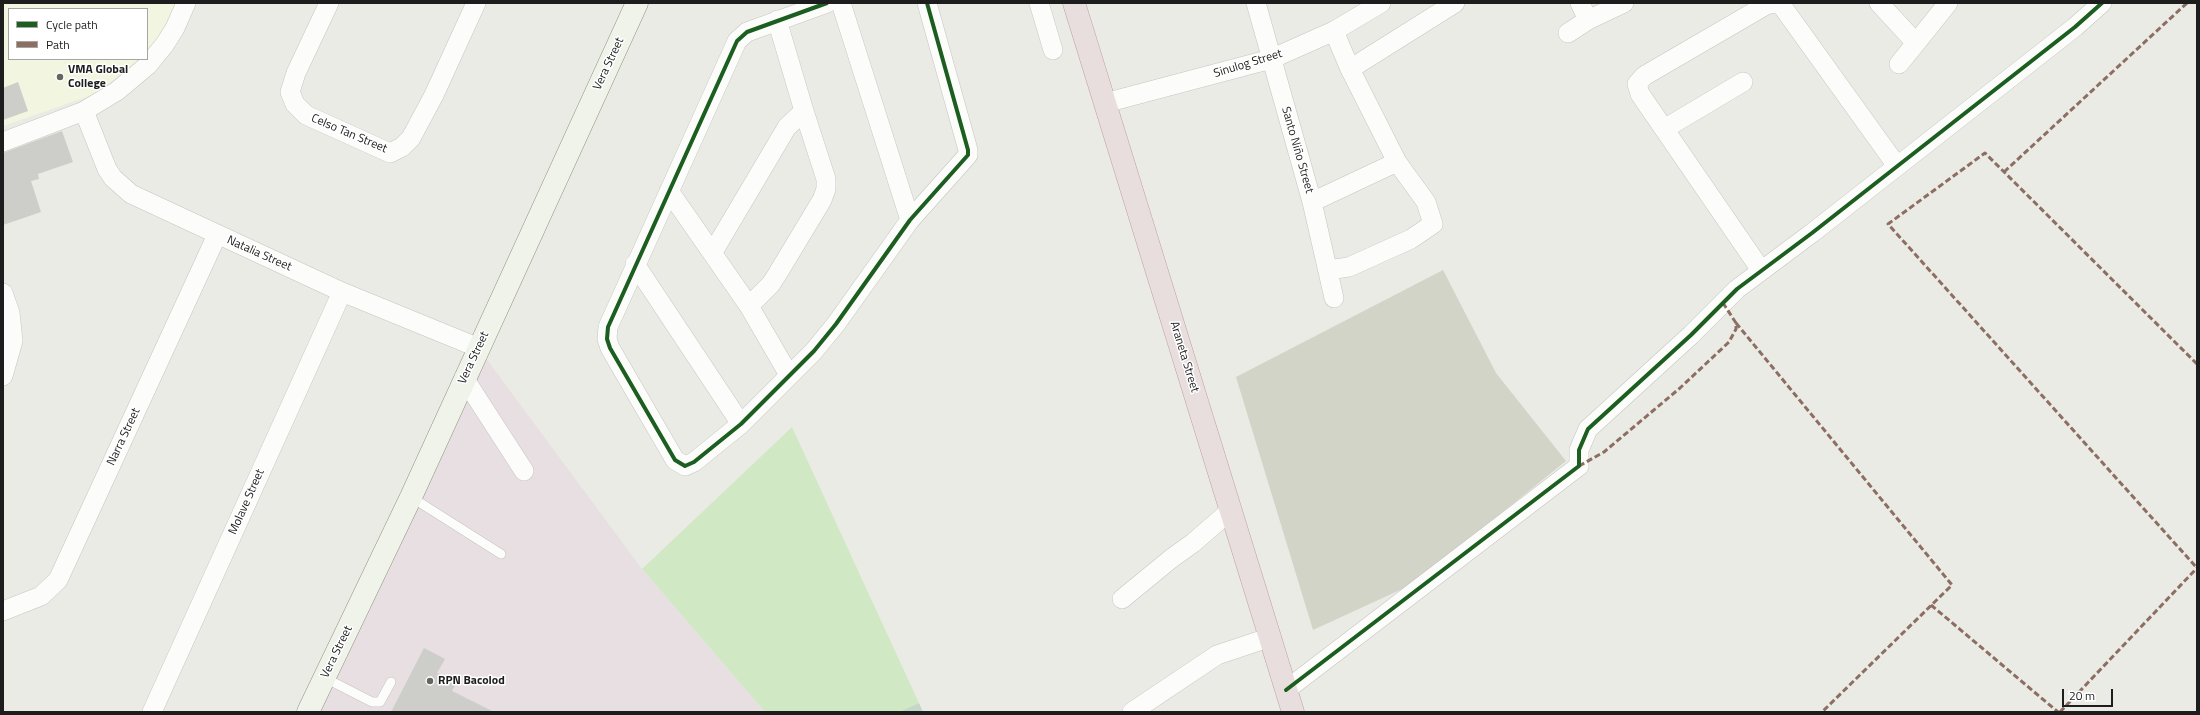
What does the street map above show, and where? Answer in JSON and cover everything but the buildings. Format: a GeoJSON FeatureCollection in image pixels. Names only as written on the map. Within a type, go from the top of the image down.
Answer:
{"type":"FeatureCollection","features":[{"type":"Feature","properties":{"kind":"highway","name":"Araneta Street"},"geometry":{"type":"LineString","coordinates":[[1074,3],[1293,712]]}},
{"type":"Feature","properties":{"kind":"street"},"geometry":{"type":"LineString","coordinates":[[3,142],[84,111],[117,91],[148,65],[175,28],[186,3]]}},
{"type":"Feature","properties":{"kind":"street","name":"Celso Tan Street"},"geometry":{"type":"LineString","coordinates":[[328,3],[296,73],[290,92],[295,104],[306,115],[390,153],[402,147],[411,138],[434,95],[476,3]]}},
{"type":"Feature","properties":{"kind":"street","name":"Vera Street"},"geometry":{"type":"LineString","coordinates":[[308,712],[411,497],[464,378],[637,3]]}},
{"type":"Feature","properties":{"kind":"street"},"geometry":{"type":"LineString","coordinates":[[827,3],[747,32],[737,41],[670,191],[635,264],[608,327],[607,339],[610,348],[675,460],[685,466],[694,462],[742,424],[789,375],[814,352],[836,324],[910,220],[968,155],[968,150],[927,3]]}},
{"type":"Feature","properties":{"kind":"street"},"geometry":{"type":"LineString","coordinates":[[840,3],[910,220]]}},
{"type":"Feature","properties":{"kind":"street"},"geometry":{"type":"LineString","coordinates":[[1039,3],[1053,50]]}},
{"type":"Feature","properties":{"kind":"street","name":"Santo Niño Street"},"geometry":{"type":"LineString","coordinates":[[1256,3],[1312,202],[1334,298]]}},
{"type":"Feature","properties":{"kind":"street"},"geometry":{"type":"LineString","coordinates":[[1350,69],[1455,3]]}},
{"type":"Feature","properties":{"kind":"street"},"geometry":{"type":"LineString","coordinates":[[1580,3],[1588,20]]}},
{"type":"Feature","properties":{"kind":"street"},"geometry":{"type":"LineString","coordinates":[[1568,33],[1588,20],[1624,3]]}},
{"type":"Feature","properties":{"kind":"street"},"geometry":{"type":"LineString","coordinates":[[1761,270],[1640,94],[1637,84],[1644,76],[1766,5],[1775,3],[1782,6],[1897,166]]}},
{"type":"Feature","properties":{"kind":"street"},"geometry":{"type":"LineString","coordinates":[[1879,3],[1916,43]]}},
{"type":"Feature","properties":{"kind":"street"},"geometry":{"type":"LineString","coordinates":[[1899,64],[1948,3]]}},
{"type":"Feature","properties":{"kind":"street"},"geometry":{"type":"LineString","coordinates":[[1286,690],[1580,466],[1582,440],[1592,425],[1691,335],[1736,289],[1812,233],[2075,27],[2102,3]]}},
{"type":"Feature","properties":{"kind":"street","name":"Sinulog Street"},"geometry":{"type":"LineString","coordinates":[[1105,103],[1271,59],[1334,31],[1374,5]]}},
{"type":"Feature","properties":{"kind":"street"},"geometry":{"type":"LineString","coordinates":[[748,306],[770,284],[778,273],[822,200],[826,189],[826,178],[777,20]]}},
{"type":"Feature","properties":{"kind":"street"},"geometry":{"type":"LineString","coordinates":[[1328,270],[1349,267],[1411,239],[1433,224],[1426,202],[1397,162],[1350,69],[1334,31]]}},
{"type":"Feature","properties":{"kind":"street"},"geometry":{"type":"LineString","coordinates":[[1664,129],[1743,82]]}},
{"type":"Feature","properties":{"kind":"street","name":"Natalia Street"},"geometry":{"type":"LineString","coordinates":[[84,111],[107,169],[113,178],[131,194],[342,292],[479,348]]}},
{"type":"Feature","properties":{"kind":"street"},"geometry":{"type":"LineString","coordinates":[[713,252],[787,127],[804,111]]}},
{"type":"Feature","properties":{"kind":"street"},"geometry":{"type":"LineString","coordinates":[[1312,202],[1397,162]]}},
{"type":"Feature","properties":{"kind":"street"},"geometry":{"type":"LineString","coordinates":[[670,191],[713,252],[748,306],[789,375]]}},
{"type":"Feature","properties":{"kind":"street","name":"Narra Street"},"geometry":{"type":"LineString","coordinates":[[3,611],[41,596],[58,580],[217,235]]}},
{"type":"Feature","properties":{"kind":"street"},"geometry":{"type":"LineString","coordinates":[[635,264],[742,424]]}},
{"type":"Feature","properties":{"kind":"street","name":"Molave Street"},"geometry":{"type":"LineString","coordinates":[[152,712],[342,292]]}},
{"type":"Feature","properties":{"kind":"street"},"geometry":{"type":"LineString","coordinates":[[3,293],[10,313],[13,341],[3,376]]}},
{"type":"Feature","properties":{"kind":"street"},"geometry":{"type":"LineString","coordinates":[[464,378],[524,471]]}},
{"type":"Feature","properties":{"kind":"street"},"geometry":{"type":"LineString","coordinates":[[1122,599],[1180,551],[1193,543],[1231,510]]}},
{"type":"Feature","properties":{"kind":"street"},"geometry":{"type":"LineString","coordinates":[[1132,712],[1218,655],[1271,637]]}},
{"type":"Feature","properties":{"kind":"lane"},"geometry":{"type":"LineString","coordinates":[[411,497],[501,554]]}},
{"type":"Feature","properties":{"kind":"lane"},"geometry":{"type":"LineString","coordinates":[[325,678],[372,702],[380,702],[391,682]]}},
{"type":"Feature","properties":{"kind":"shaded area","name":"VMA Global College"},"geometry":{"type":"Polygon","coordinates":[[[3,3],[177,3],[163,33],[148,53],[148,8],[8,8],[8,60],[142,60],[92,95],[3,126],[3,3]]]}},
{"type":"Feature","properties":{"kind":"shaded area"},"geometry":{"type":"Polygon","coordinates":[[[1443,270],[1496,373],[1566,461],[1413,584],[1313,630],[1236,377],[1443,270]]]}},
{"type":"Feature","properties":{"kind":"shaded area"},"geometry":{"type":"Polygon","coordinates":[[[485,357],[642,569],[765,712],[316,712],[485,357]]]}},
{"type":"Feature","properties":{"kind":"shaded area"},"geometry":{"type":"Polygon","coordinates":[[[919,703],[923,712],[899,712],[919,703]]]}},
{"type":"Feature","properties":{"kind":"green space"},"geometry":{"type":"Polygon","coordinates":[[[792,427],[919,703],[899,712],[765,712],[642,569],[792,427]]]}},
{"type":"Feature","properties":{"kind":"marked path"},"geometry":{"type":"LineString","coordinates":[[2004,172],[2187,3]]}},
{"type":"Feature","properties":{"kind":"marked path"},"geometry":{"type":"LineString","coordinates":[[2197,364],[1985,153],[1888,224],[2197,568]]}},
{"type":"Feature","properties":{"kind":"marked path"},"geometry":{"type":"LineString","coordinates":[[1579,466],[1604,452],[1680,388],[1729,342],[1736,329],[1736,323],[1723,303]]}},
{"type":"Feature","properties":{"kind":"marked path"},"geometry":{"type":"LineString","coordinates":[[1736,323],[1952,585],[1822,712]]}},
{"type":"Feature","properties":{"kind":"marked path"},"geometry":{"type":"LineString","coordinates":[[2060,712],[2197,568]]}},
{"type":"Feature","properties":{"kind":"marked path"},"geometry":{"type":"LineString","coordinates":[[1931,605],[2058,712]]}},
{"type":"Feature","properties":{"kind":"cycle path"},"geometry":{"type":"LineString","coordinates":[[827,3],[747,32],[737,41],[608,327],[607,339],[610,348],[675,460],[685,466],[694,462],[741,424],[814,351],[836,324],[910,220],[968,155],[968,150],[927,3]]}},
{"type":"Feature","properties":{"kind":"cycle path"},"geometry":{"type":"LineString","coordinates":[[1286,690],[1579,466],[1579,450],[1588,429],[1691,335],[1737,289],[1812,233],[2075,27],[2102,3]]}},
{"type":"Feature","properties":{"kind":"place","name":"VMA Global College"},"geometry":{"type":"Point","coordinates":[60,77]}},
{"type":"Feature","properties":{"kind":"place","name":"RPN Bacolod"},"geometry":{"type":"Point","coordinates":[430,681]}}]}
